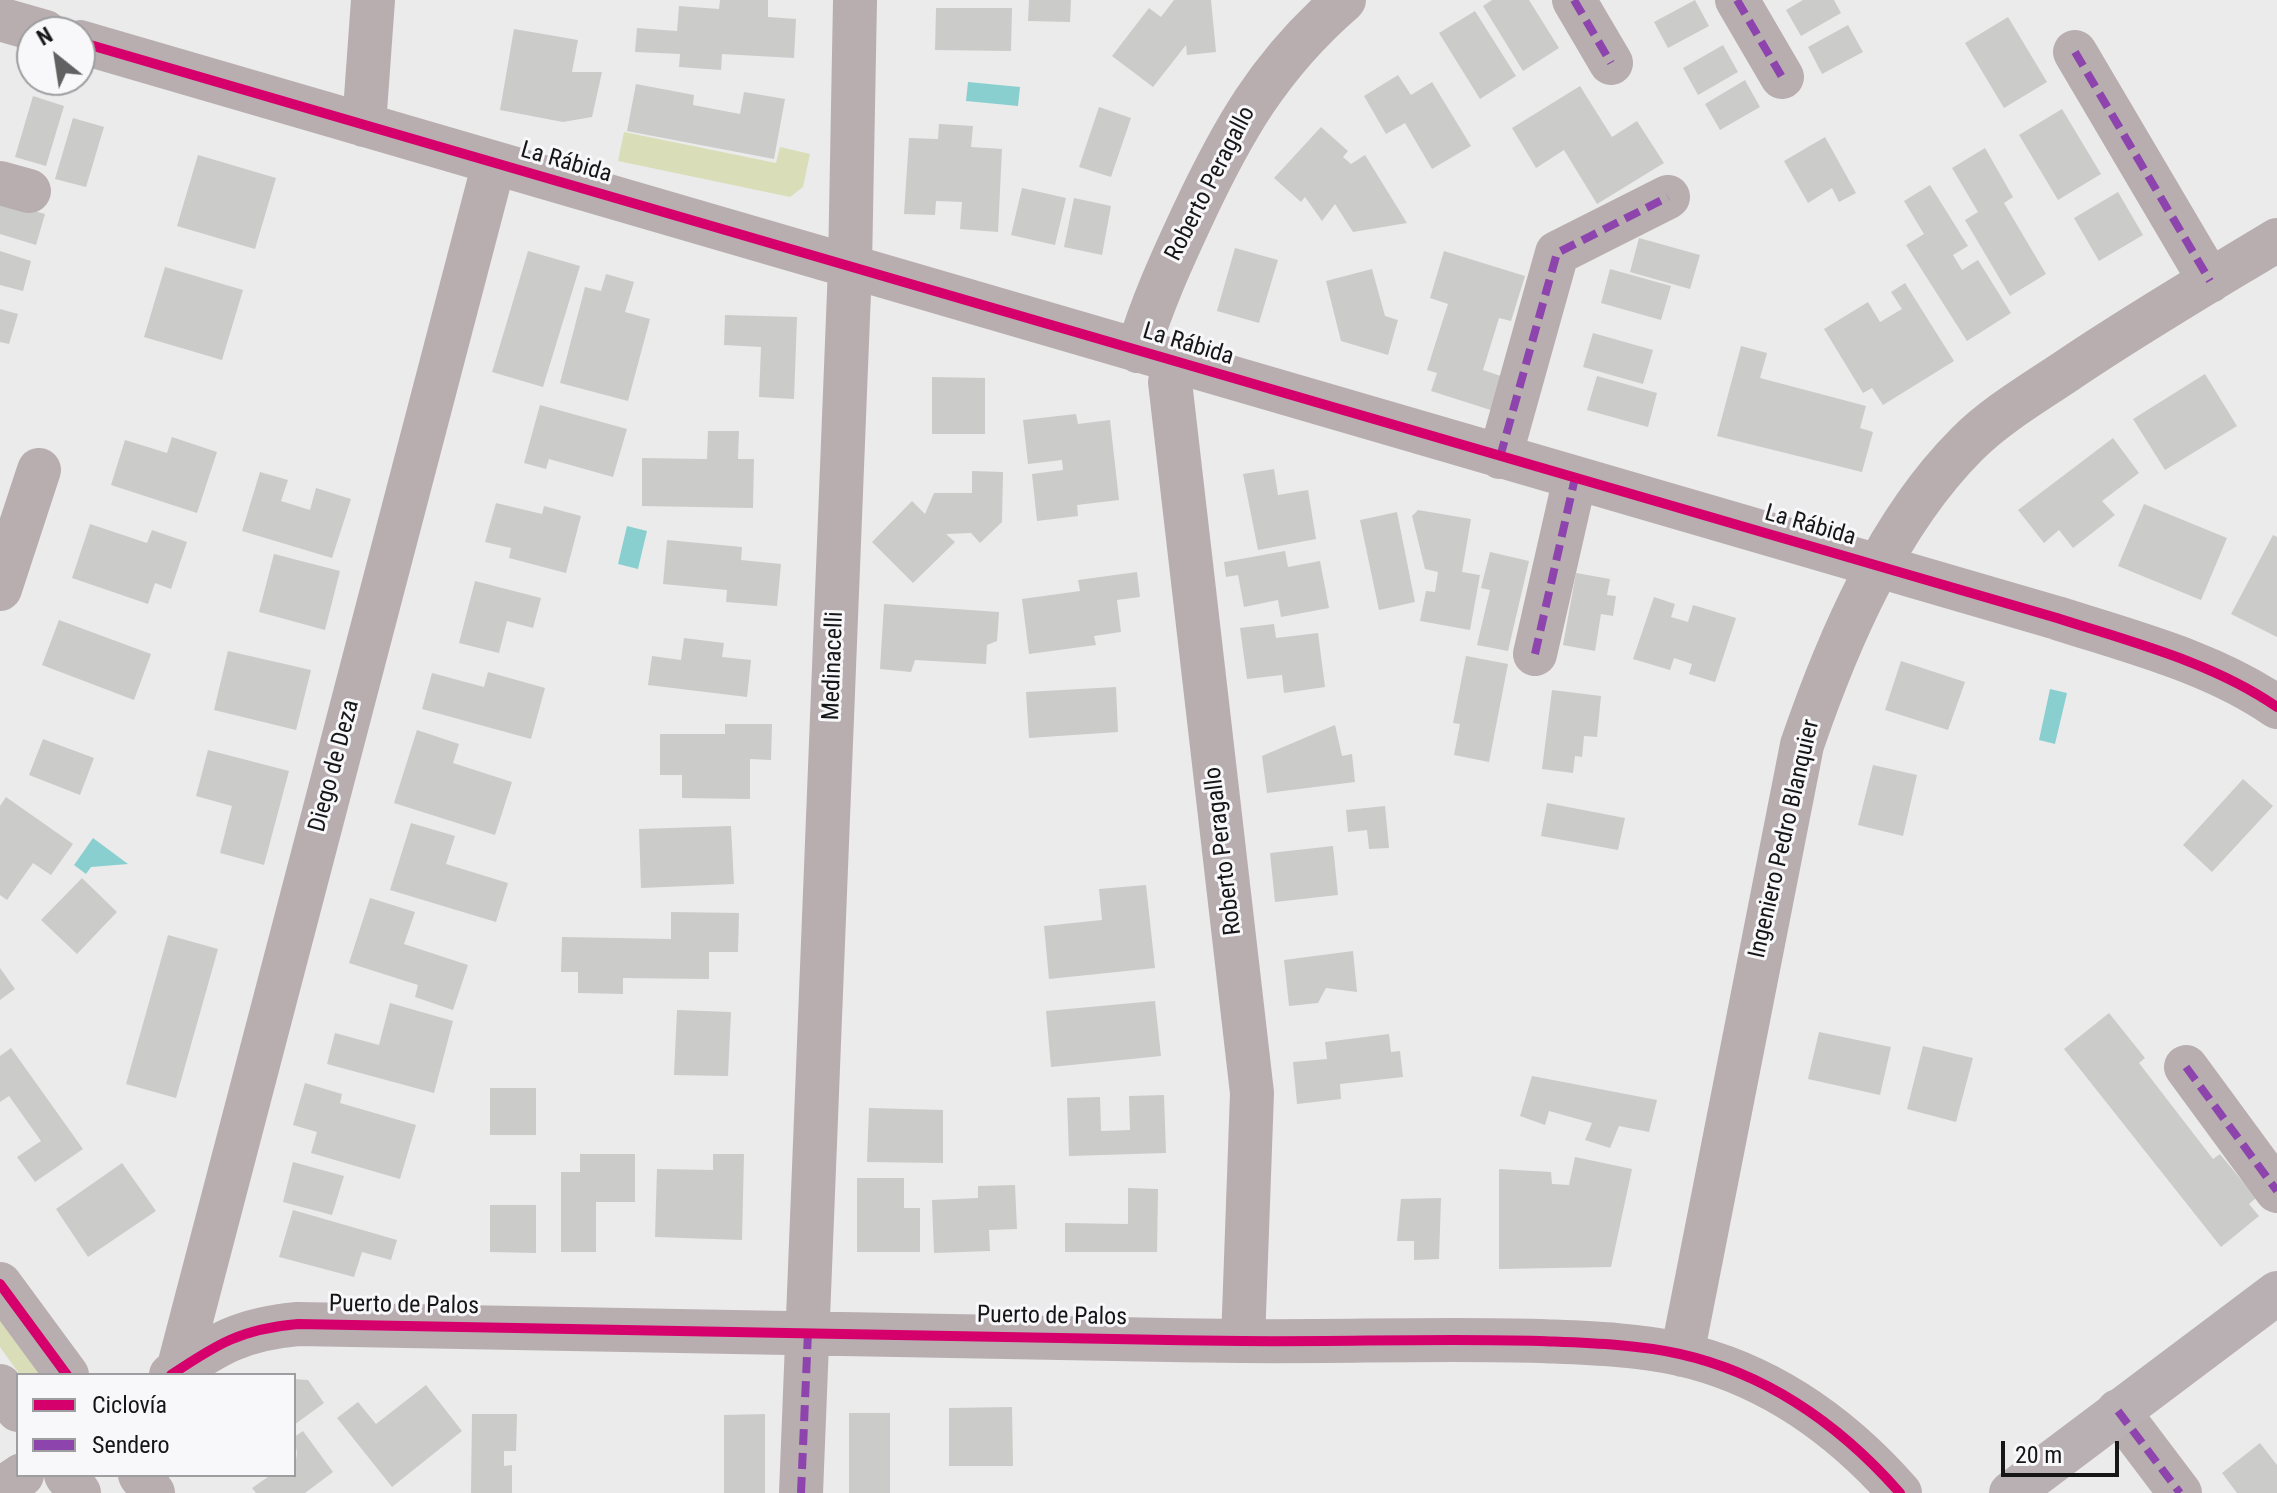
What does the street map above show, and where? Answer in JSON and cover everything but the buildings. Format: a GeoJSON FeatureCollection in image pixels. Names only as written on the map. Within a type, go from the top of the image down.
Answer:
{"type":"FeatureCollection","features":[{"type":"Feature","properties":{"kind":"main road"},"geometry":{"type":"LineString","coordinates":[[2011,1493],[2277,1293]]}},
{"type":"Feature","properties":{"kind":"street"},"geometry":{"type":"LineString","coordinates":[[364,125],[373,0]]}},
{"type":"Feature","properties":{"kind":"street","name":"Medinacelli"},"geometry":{"type":"LineString","coordinates":[[801,1493],[850,267],[855,0]]}},
{"type":"Feature","properties":{"kind":"street","name":"Roberto Peragallo"},"geometry":{"type":"LineString","coordinates":[[1243,1341],[1252,1093],[1170,382],[1156,357],[1173,256],[1234,130],[1286,55],[1344,0]]}},
{"type":"Feature","properties":{"kind":"street"},"geometry":{"type":"LineString","coordinates":[[1574,0],[1611,63]]}},
{"type":"Feature","properties":{"kind":"street"},"geometry":{"type":"LineString","coordinates":[[1737,0],[1782,77]]}},
{"type":"Feature","properties":{"kind":"street","name":"La Rábida"},"geometry":{"type":"LineString","coordinates":[[96,47],[2175,656],[2259,695],[2277,707]]}},
{"type":"Feature","properties":{"kind":"street"},"geometry":{"type":"LineString","coordinates":[[2075,52],[2210,281]]}},
{"type":"Feature","properties":{"kind":"street","name":"Diego de Deza"},"geometry":{"type":"LineString","coordinates":[[174,1372],[494,163]]}},
{"type":"Feature","properties":{"kind":"street"},"geometry":{"type":"LineString","coordinates":[[1500,457],[1557,253],[1668,197]]}},
{"type":"Feature","properties":{"kind":"street","name":"Ingeniero Pedro Blanquier"},"geometry":{"type":"LineString","coordinates":[[1682,1355],[1802,745],[1827,674],[1881,568],[1890,542],[1913,508],[1968,443],[2058,376],[2277,240]]}},
{"type":"Feature","properties":{"kind":"street"},"geometry":{"type":"LineString","coordinates":[[0,589],[39,470]]}},
{"type":"Feature","properties":{"kind":"street"},"geometry":{"type":"LineString","coordinates":[[1535,654],[1575,478]]}},
{"type":"Feature","properties":{"kind":"street"},"geometry":{"type":"LineString","coordinates":[[2186,1067],[2277,1191]]}},
{"type":"Feature","properties":{"kind":"street"},"geometry":{"type":"LineString","coordinates":[[0,1284],[66,1373]]}},
{"type":"Feature","properties":{"kind":"street","name":"Puerto de Palos"},"geometry":{"type":"LineString","coordinates":[[174,1372],[218,1344],[257,1327],[298,1324],[1243,1341],[1492,1339],[1616,1344],[1682,1355],[1754,1378],[1813,1413],[1866,1455],[1900,1493]]}},
{"type":"Feature","properties":{"kind":"street"},"geometry":{"type":"LineString","coordinates":[[0,1386],[16,1407]]}},
{"type":"Feature","properties":{"kind":"street"},"geometry":{"type":"LineString","coordinates":[[2118,1411],[2180,1493]]}},
{"type":"Feature","properties":{"kind":"street"},"geometry":{"type":"LineString","coordinates":[[0,1490],[19,1477]]}},
{"type":"Feature","properties":{"kind":"green space"},"geometry":{"type":"Polygon","coordinates":[[[624,132],[776,163],[780,147],[810,154],[803,187],[790,197],[618,161],[624,132]]]}},
{"type":"Feature","properties":{"kind":"green space"},"geometry":{"type":"Polygon","coordinates":[[[0,1305],[49,1373],[19,1373],[0,1347],[0,1305]]]}},
{"type":"Feature","properties":{"kind":"water"},"geometry":{"type":"Polygon","coordinates":[[[968,82],[1020,87],[1018,106],[966,101],[968,82]]]}},
{"type":"Feature","properties":{"kind":"water"},"geometry":{"type":"Polygon","coordinates":[[[627,526],[647,531],[638,569],[618,564],[627,526]]]}},
{"type":"Feature","properties":{"kind":"water"},"geometry":{"type":"Polygon","coordinates":[[[2050,689],[2067,693],[2055,744],[2039,740],[2050,689]]]}},
{"type":"Feature","properties":{"kind":"water"},"geometry":{"type":"Polygon","coordinates":[[[93,838],[128,864],[91,867],[86,874],[74,865],[93,838]]]}},
{"type":"Feature","properties":{"kind":"marked path"},"geometry":{"type":"LineString","coordinates":[[1574,0],[1611,63]]}},
{"type":"Feature","properties":{"kind":"marked path"},"geometry":{"type":"LineString","coordinates":[[1737,0],[1782,77]]}},
{"type":"Feature","properties":{"kind":"marked path"},"geometry":{"type":"LineString","coordinates":[[2075,52],[2210,281]]}},
{"type":"Feature","properties":{"kind":"marked path"},"geometry":{"type":"LineString","coordinates":[[1500,457],[1557,253],[1668,197]]}},
{"type":"Feature","properties":{"kind":"marked path"},"geometry":{"type":"LineString","coordinates":[[1535,654],[1575,478]]}},
{"type":"Feature","properties":{"kind":"marked path"},"geometry":{"type":"LineString","coordinates":[[2186,1067],[2277,1191]]}},
{"type":"Feature","properties":{"kind":"marked path"},"geometry":{"type":"LineString","coordinates":[[801,1493],[808,1332]]}},
{"type":"Feature","properties":{"kind":"marked path"},"geometry":{"type":"LineString","coordinates":[[2118,1411],[2180,1493]]}},
{"type":"Feature","properties":{"kind":"cycle path"},"geometry":{"type":"LineString","coordinates":[[96,47],[2057,618],[2198,665],[2226,677],[2277,707]]}},
{"type":"Feature","properties":{"kind":"cycle path"},"geometry":{"type":"LineString","coordinates":[[0,1284],[66,1373]]}},
{"type":"Feature","properties":{"kind":"cycle path"},"geometry":{"type":"LineString","coordinates":[[174,1373],[245,1334],[298,1324],[1006,1338],[1503,1340],[1610,1344],[1680,1354],[1712,1363],[1773,1389],[1828,1425],[1900,1493]]}}]}
